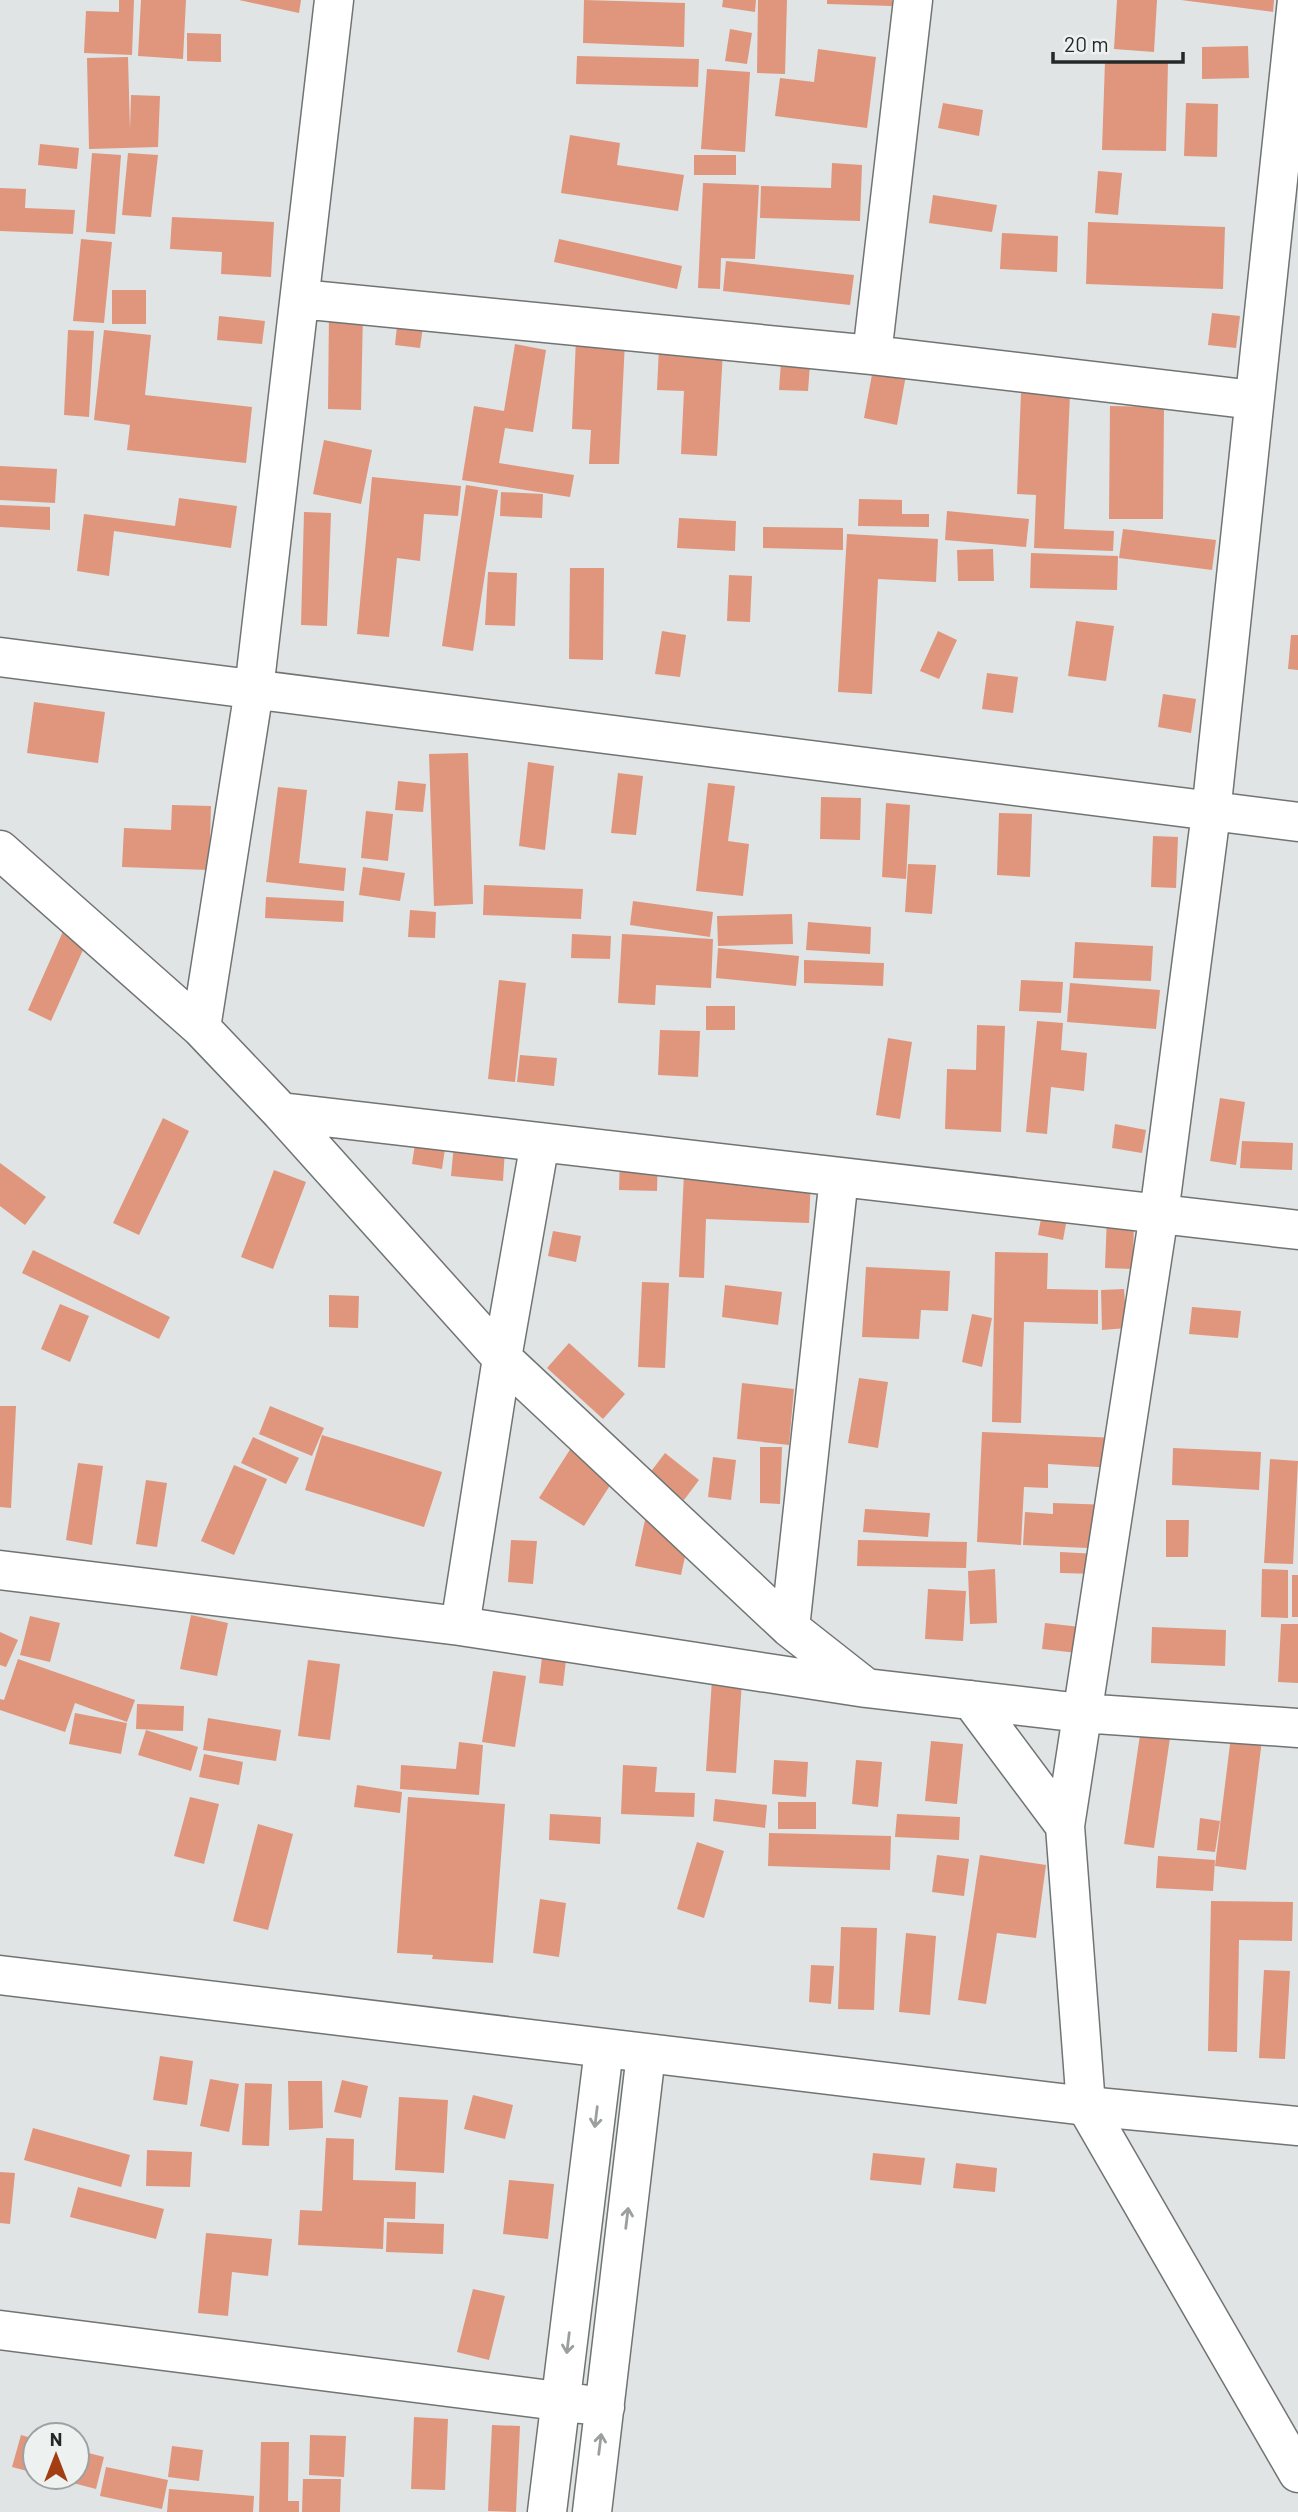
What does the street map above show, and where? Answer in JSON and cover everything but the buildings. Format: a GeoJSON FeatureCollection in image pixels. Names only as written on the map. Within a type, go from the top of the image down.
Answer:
{"type":"FeatureCollection","features":[{"type":"Feature","properties":{"kind":"street"},"geometry":{"type":"LineString","coordinates":[[201,1028],[254,690],[334,0]]}},
{"type":"Feature","properties":{"kind":"street"},"geometry":{"type":"LineString","coordinates":[[872,355],[913,0]]}},
{"type":"Feature","properties":{"kind":"street"},"geometry":{"type":"LineString","coordinates":[[1297,0],[1211,813],[1159,1214],[1065,1826],[1086,2106],[1298,2473]]}},
{"type":"Feature","properties":{"kind":"street"},"geometry":{"type":"LineString","coordinates":[[300,299],[872,355],[1254,400]]}},
{"type":"Feature","properties":{"kind":"street"},"geometry":{"type":"LineString","coordinates":[[0,657],[1298,822]]}},
{"type":"Feature","properties":{"kind":"street"},"geometry":{"type":"LineString","coordinates":[[0,850],[201,1028],[281,1112],[502,1358],[790,1628],[866,1688]]}},
{"type":"Feature","properties":{"kind":"street"},"geometry":{"type":"LineString","coordinates":[[281,1112],[1298,1230]]}},
{"type":"Feature","properties":{"kind":"street"},"geometry":{"type":"LineString","coordinates":[[460,1626],[502,1358],[540,1142]]}},
{"type":"Feature","properties":{"kind":"street"},"geometry":{"type":"LineString","coordinates":[[790,1628],[839,1177]]}},
{"type":"Feature","properties":{"kind":"street"},"geometry":{"type":"LineString","coordinates":[[0,1570],[460,1626],[866,1688],[1081,1713],[1298,1728]]}},
{"type":"Feature","properties":{"kind":"street"},"geometry":{"type":"LineString","coordinates":[[971,1700],[1065,1826]]}},
{"type":"Feature","properties":{"kind":"street"},"geometry":{"type":"LineString","coordinates":[[0,1975],[1086,2106],[1298,2126]]}},
{"type":"Feature","properties":{"kind":"street"},"geometry":{"type":"LineString","coordinates":[[547,2512],[604,2049]]}},
{"type":"Feature","properties":{"kind":"street"},"geometry":{"type":"LineString","coordinates":[[592,2512],[646,2054]]}},
{"type":"Feature","properties":{"kind":"street"},"geometry":{"type":"LineString","coordinates":[[0,2330],[605,2407]]}}]}
